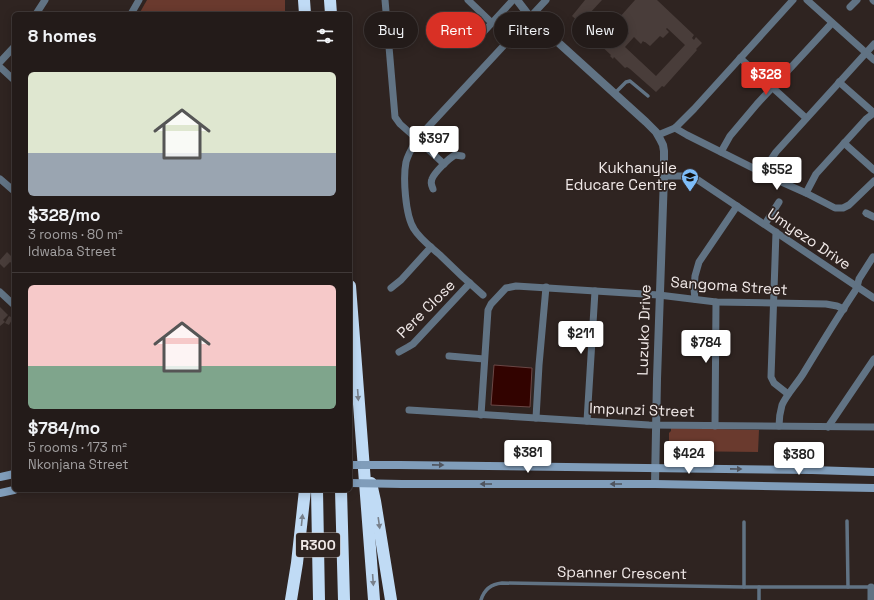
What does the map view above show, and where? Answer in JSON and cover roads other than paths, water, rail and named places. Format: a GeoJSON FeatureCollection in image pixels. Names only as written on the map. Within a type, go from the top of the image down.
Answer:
{"type":"FeatureCollection","features":[{"type":"Feature","properties":{"kind":"highway"},"geometry":{"type":"LineString","coordinates":[[304,0],[305,12]]}},
{"type":"Feature","properties":{"kind":"highway"},"geometry":{"type":"LineString","coordinates":[[330,0],[331,12]]}},
{"type":"Feature","properties":{"kind":"highway"},"geometry":{"type":"LineString","coordinates":[[352,312],[374,600]]}},
{"type":"Feature","properties":{"kind":"highway"},"geometry":{"type":"LineString","coordinates":[[362,443],[375,500],[390,600]]}},
{"type":"Feature","properties":{"kind":"highway"},"geometry":{"type":"LineString","coordinates":[[292,600],[305,492]]}},
{"type":"Feature","properties":{"kind":"highway","name":"R300"},"geometry":{"type":"LineString","coordinates":[[317,492],[319,600]]}},
{"type":"Feature","properties":{"kind":"highway","name":"R300"},"geometry":{"type":"LineString","coordinates":[[341,492],[344,600]]}},
{"type":"Feature","properties":{"kind":"main road"},"geometry":{"type":"LineString","coordinates":[[352,464],[655,467],[874,472]]}},
{"type":"Feature","properties":{"kind":"main road"},"geometry":{"type":"LineString","coordinates":[[0,477],[12,474]]}},
{"type":"Feature","properties":{"kind":"main road"},"geometry":{"type":"LineString","coordinates":[[352,483],[655,484],[874,488]]}},
{"type":"Feature","properties":{"kind":"main road"},"geometry":{"type":"LineString","coordinates":[[0,493],[12,490]]}},
{"type":"Feature","properties":{"kind":"street"},"geometry":{"type":"LineString","coordinates":[[37,12],[45,0]]}},
{"type":"Feature","properties":{"kind":"street"},"geometry":{"type":"LineString","coordinates":[[132,12],[139,0]]}},
{"type":"Feature","properties":{"kind":"street"},"geometry":{"type":"LineString","coordinates":[[385,0],[395,117],[400,124],[444,164]]}},
{"type":"Feature","properties":{"kind":"street"},"geometry":{"type":"LineString","coordinates":[[468,0],[492,23]]}},
{"type":"Feature","properties":{"kind":"street"},"geometry":{"type":"LineString","coordinates":[[486,29],[513,0]]}},
{"type":"Feature","properties":{"kind":"street"},"geometry":{"type":"LineString","coordinates":[[517,0],[526,12]]}},
{"type":"Feature","properties":{"kind":"street"},"geometry":{"type":"LineString","coordinates":[[535,12],[546,0]]}},
{"type":"Feature","properties":{"kind":"street"},"geometry":{"type":"LineString","coordinates":[[564,48],[646,122],[658,136],[675,128],[694,109],[793,0]]}},
{"type":"Feature","properties":{"kind":"street"},"geometry":{"type":"LineString","coordinates":[[807,0],[874,60]]}},
{"type":"Feature","properties":{"kind":"street"},"geometry":{"type":"LineString","coordinates":[[850,7],[857,0]]}},
{"type":"Feature","properties":{"kind":"street"},"geometry":{"type":"LineString","coordinates":[[721,152],[730,136],[832,23]]}},
{"type":"Feature","properties":{"kind":"street"},"geometry":{"type":"LineString","coordinates":[[762,173],[776,152],[874,44]]}},
{"type":"Feature","properties":{"kind":"street"},"geometry":{"type":"LineString","coordinates":[[483,295],[431,247],[414,228],[410,221],[408,212],[405,174],[406,161],[417,139],[501,48]]}},
{"type":"Feature","properties":{"kind":"street"},"geometry":{"type":"LineString","coordinates":[[0,62],[12,49]]}},
{"type":"Feature","properties":{"kind":"street"},"geometry":{"type":"LineString","coordinates":[[740,58],[806,118]]}},
{"type":"Feature","properties":{"kind":"street"},"geometry":{"type":"LineString","coordinates":[[0,67],[12,78]]}},
{"type":"Feature","properties":{"kind":"street"},"geometry":{"type":"LineString","coordinates":[[806,193],[816,174],[866,119],[874,113],[839,82]]}},
{"type":"Feature","properties":{"kind":"street"},"geometry":{"type":"LineString","coordinates":[[675,128],[762,173],[835,208],[843,208],[849,205],[874,181]]}},
{"type":"Feature","properties":{"kind":"street","name":"Luzuko Drive"},"geometry":{"type":"LineString","coordinates":[[655,484],[659,295],[664,176],[664,151],[663,145],[658,136]]}},
{"type":"Feature","properties":{"kind":"street"},"geometry":{"type":"LineString","coordinates":[[844,143],[874,170]]}},
{"type":"Feature","properties":{"kind":"street"},"geometry":{"type":"LineString","coordinates":[[433,189],[431,183],[432,177],[455,155],[462,156]]}},
{"type":"Feature","properties":{"kind":"street","name":"Umyezo Drive"},"geometry":{"type":"LineString","coordinates":[[664,176],[688,176],[698,180],[874,298]]}},
{"type":"Feature","properties":{"kind":"street"},"geometry":{"type":"LineString","coordinates":[[0,179],[12,189]]}},
{"type":"Feature","properties":{"kind":"street"},"geometry":{"type":"LineString","coordinates":[[765,224],[779,202]]}},
{"type":"Feature","properties":{"kind":"street"},"geometry":{"type":"LineString","coordinates":[[695,299],[695,276],[699,262],[737,206]]}},
{"type":"Feature","properties":{"kind":"street"},"geometry":{"type":"LineString","coordinates":[[866,213],[874,217]]}},
{"type":"Feature","properties":{"kind":"street"},"geometry":{"type":"LineString","coordinates":[[776,232],[772,378],[774,383],[788,394]]}},
{"type":"Feature","properties":{"kind":"street"},"geometry":{"type":"LineString","coordinates":[[391,288],[401,280],[431,247]]}},
{"type":"Feature","properties":{"kind":"street"},"geometry":{"type":"LineString","coordinates":[[779,426],[781,408],[788,394],[844,308],[873,257]]}},
{"type":"Feature","properties":{"kind":"street","name":"Pere Close"},"geometry":{"type":"LineString","coordinates":[[399,352],[405,350],[413,344],[470,283]]}},
{"type":"Feature","properties":{"kind":"street","name":"Sangoma Street"},"geometry":{"type":"LineString","coordinates":[[481,415],[488,310],[491,304],[506,288],[516,286],[659,295],[716,302],[826,304],[844,308]]}},
{"type":"Feature","properties":{"kind":"street"},"geometry":{"type":"LineString","coordinates":[[536,418],[546,288]]}},
{"type":"Feature","properties":{"kind":"street"},"geometry":{"type":"LineString","coordinates":[[587,421],[595,291]]}},
{"type":"Feature","properties":{"kind":"street"},"geometry":{"type":"LineString","coordinates":[[0,292],[12,303]]}},
{"type":"Feature","properties":{"kind":"street"},"geometry":{"type":"LineString","coordinates":[[715,426],[716,302]]}},
{"type":"Feature","properties":{"kind":"street"},"geometry":{"type":"LineString","coordinates":[[449,356],[484,359]]}},
{"type":"Feature","properties":{"kind":"street"},"geometry":{"type":"LineString","coordinates":[[828,427],[874,359]]}},
{"type":"Feature","properties":{"kind":"street","name":"Impunzi Street"},"geometry":{"type":"LineString","coordinates":[[409,410],[656,425],[874,427]]}},
{"type":"Feature","properties":{"kind":"street"},"geometry":{"type":"LineString","coordinates":[[871,600],[873,587]]}},
{"type":"Feature","properties":{"kind":"lane"},"geometry":{"type":"LineString","coordinates":[[614,94],[626,82],[630,81],[648,96]]}},
{"type":"Feature","properties":{"kind":"lane"},"geometry":{"type":"LineString","coordinates":[[744,522],[744,587]]}},
{"type":"Feature","properties":{"kind":"lane"},"geometry":{"type":"LineString","coordinates":[[847,522],[848,587]]}},
{"type":"Feature","properties":{"kind":"lane","name":"Spanner Crescent"},"geometry":{"type":"LineString","coordinates":[[481,600],[484,593],[490,587],[502,582],[744,587],[873,587]]}},
{"type":"Feature","properties":{"kind":"lane"},"geometry":{"type":"LineString","coordinates":[[759,587],[759,600]]}},
{"type":"Feature","properties":{"kind":"place","name":"Kukhanyile Educare Centre"},"geometry":{"type":"Point","coordinates":[690,192]}}]}
